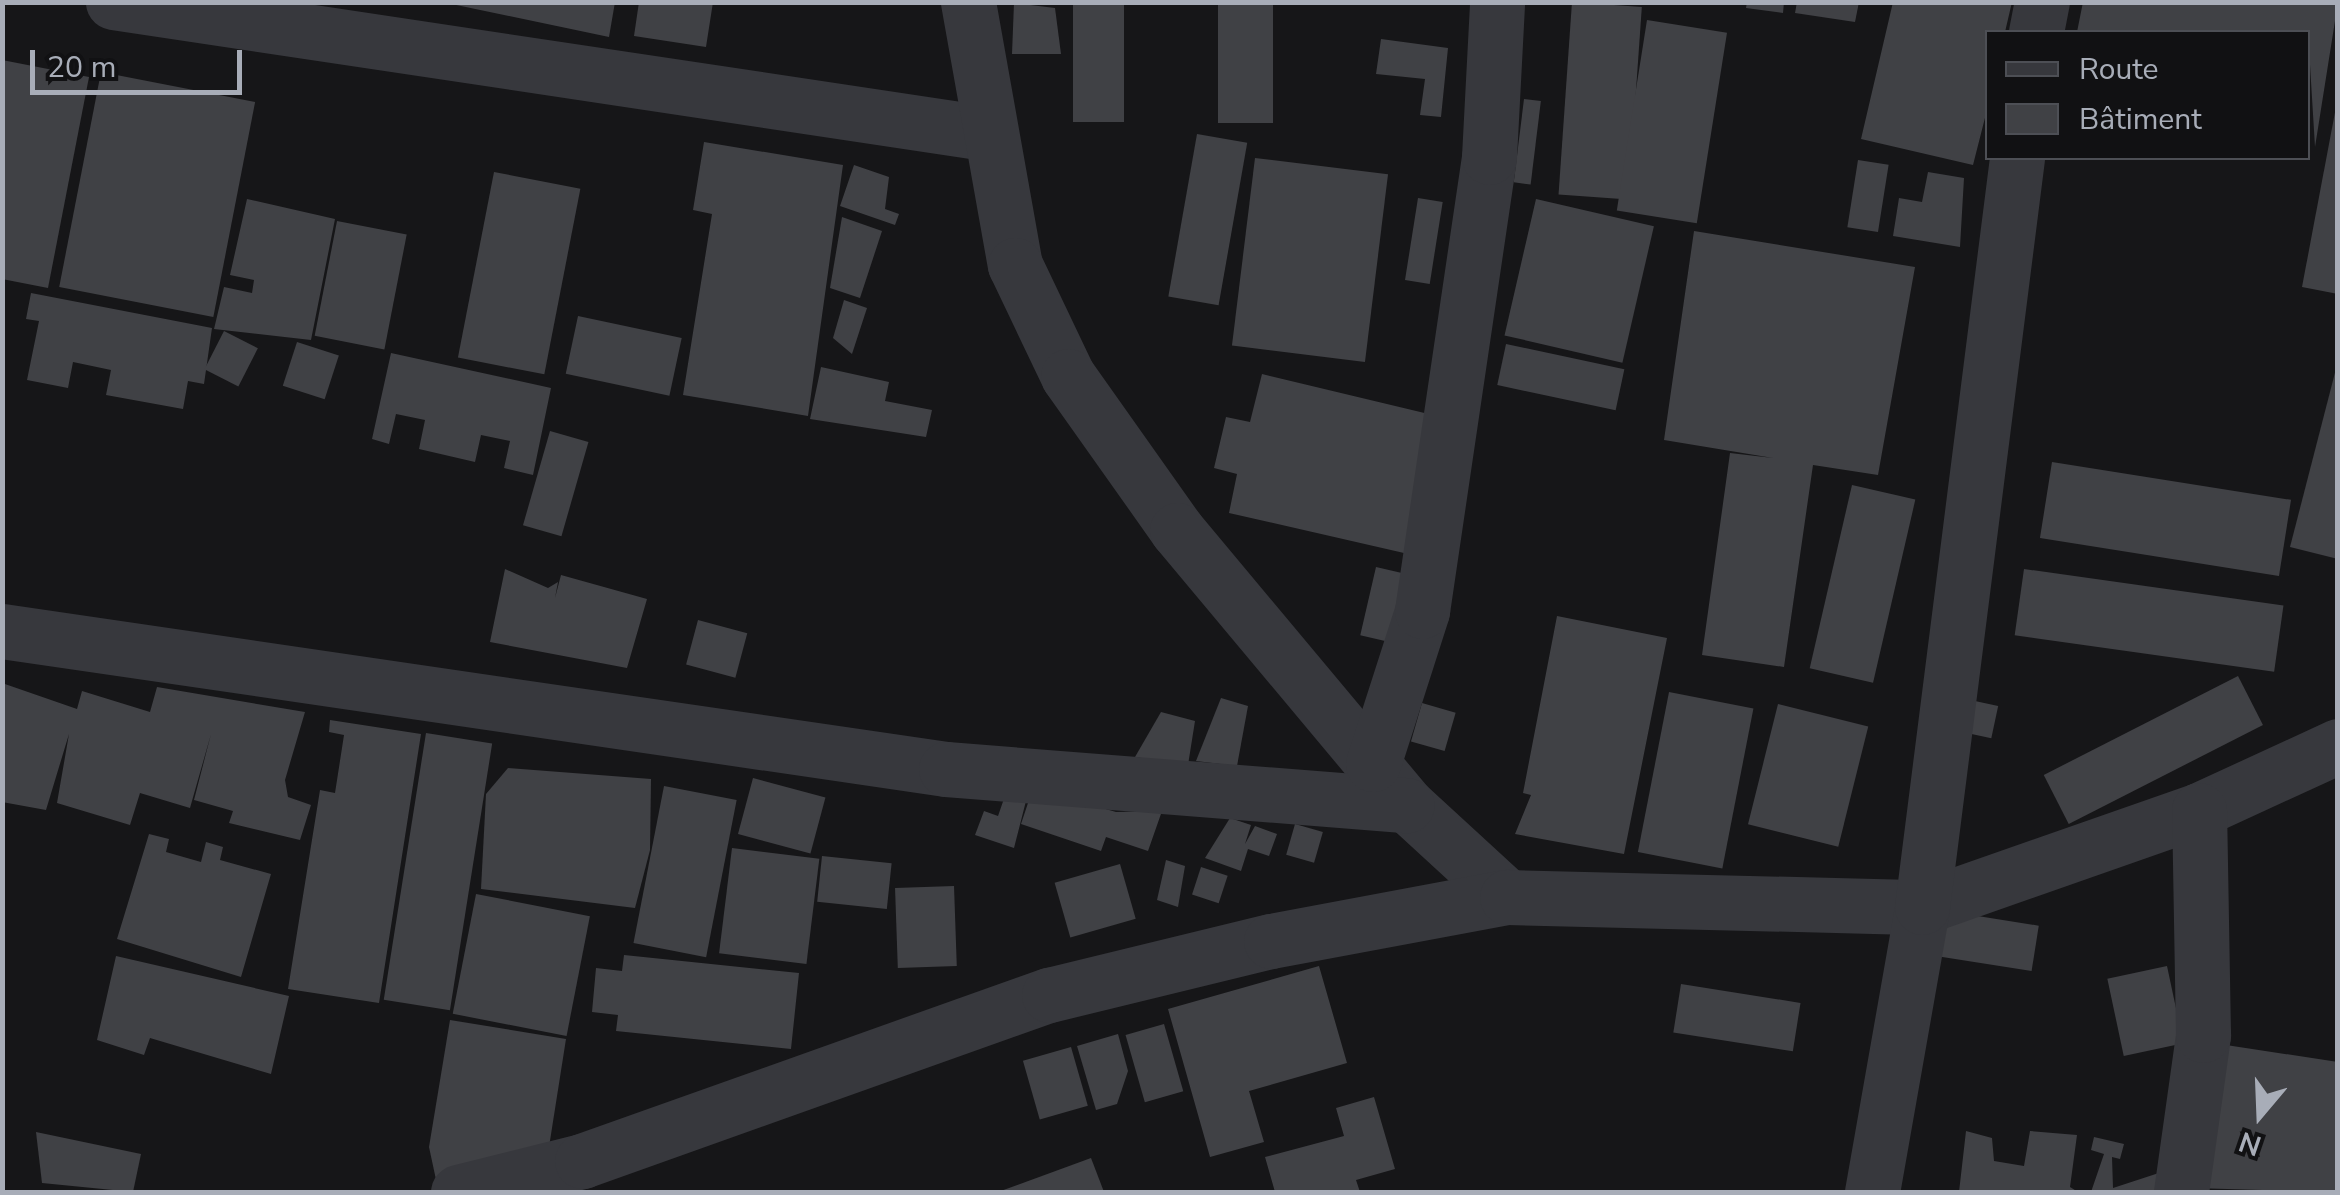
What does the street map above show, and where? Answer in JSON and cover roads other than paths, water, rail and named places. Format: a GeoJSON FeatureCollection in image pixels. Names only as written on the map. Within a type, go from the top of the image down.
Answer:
{"type":"FeatureCollection","features":[{"type":"Feature","properties":{"kind":"street"},"geometry":{"type":"LineString","coordinates":[[113,2],[985,133]]}},
{"type":"Feature","properties":{"kind":"street"},"geometry":{"type":"LineString","coordinates":[[968,2],[985,133],[1015,265],[1068,376],[1177,530],[1407,806],[1507,897]]}},
{"type":"Feature","properties":{"kind":"street"},"geometry":{"type":"LineString","coordinates":[[1373,764],[1422,611],[1489,157],[1498,2]]}},
{"type":"Feature","properties":{"kind":"street"},"geometry":{"type":"LineString","coordinates":[[2036,30],[2042,2]]}},
{"type":"Feature","properties":{"kind":"street"},"geometry":{"type":"LineString","coordinates":[[1872,1192],[1922,908],[2017,160]]}},
{"type":"Feature","properties":{"kind":"street"},"geometry":{"type":"LineString","coordinates":[[2,631],[946,769],[1407,806]]}},
{"type":"Feature","properties":{"kind":"street"},"geometry":{"type":"LineString","coordinates":[[458,1192],[582,1161],[1049,995],[1507,897],[1922,908],[2199,810],[2338,746]]}},
{"type":"Feature","properties":{"kind":"street"},"geometry":{"type":"LineString","coordinates":[[2181,1192],[2203,1035],[2199,810]]}}]}
